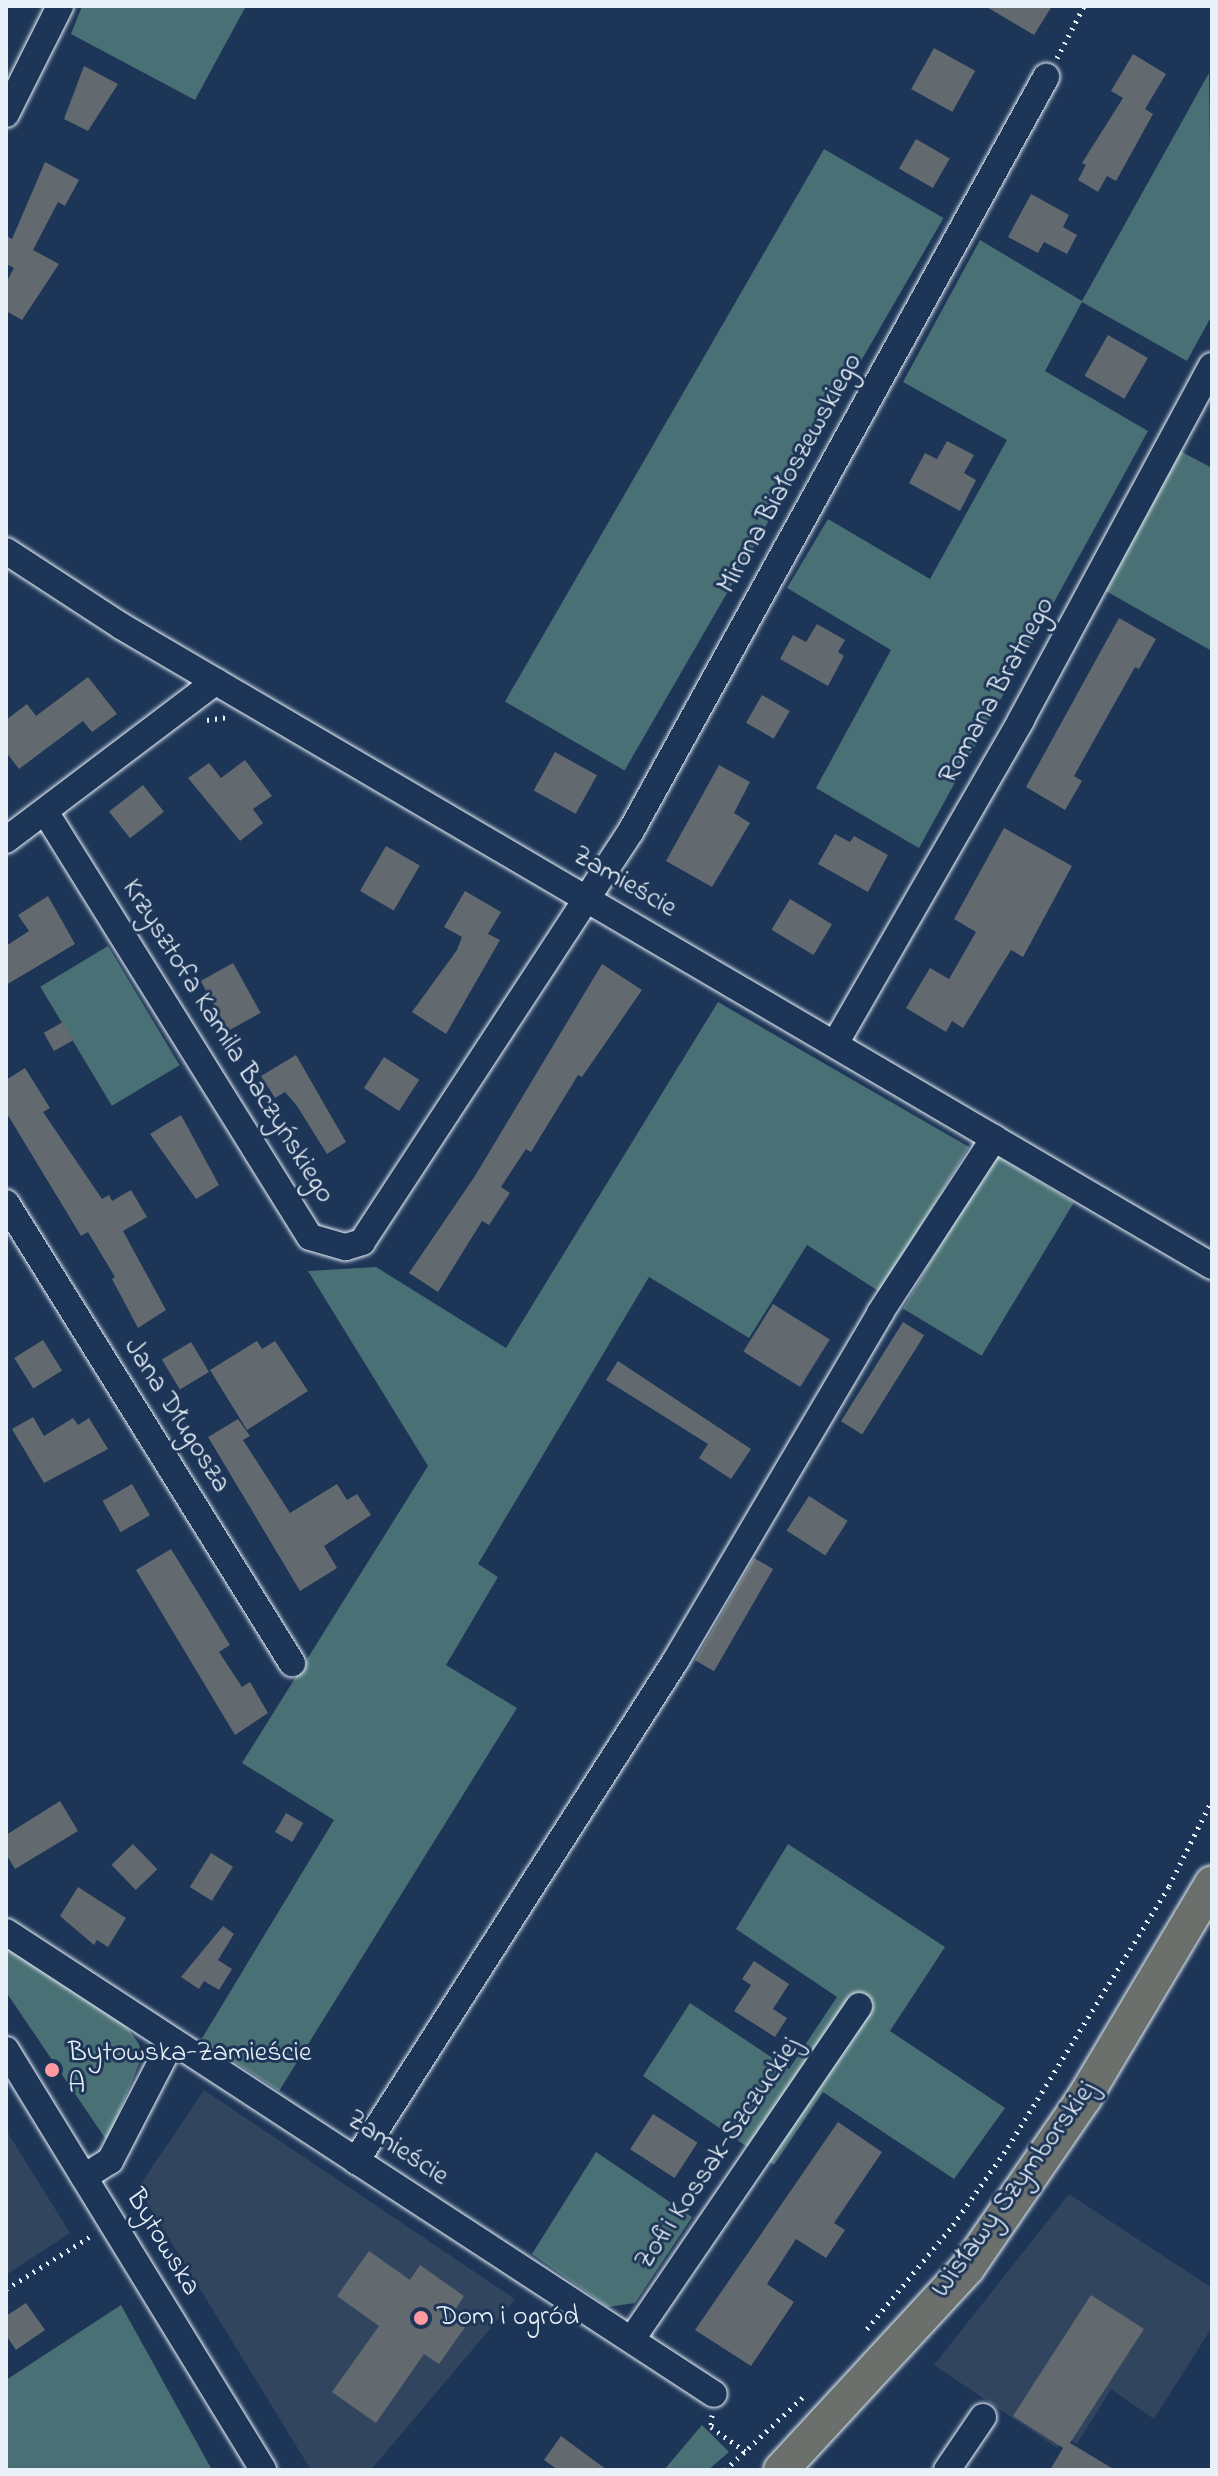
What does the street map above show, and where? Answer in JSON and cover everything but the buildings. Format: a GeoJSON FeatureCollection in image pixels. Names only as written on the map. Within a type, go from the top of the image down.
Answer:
{"type":"FeatureCollection","features":[{"type":"Feature","properties":{"kind":"main road","name":"Wisławy Szymborskiej"},"geometry":{"type":"LineString","coordinates":[[781,2470],[968,2267],[1084,2098],[1212,1883]]}},
{"type":"Feature","properties":{"kind":"street"},"geometry":{"type":"LineString","coordinates":[[6,114],[60,6]]}},
{"type":"Feature","properties":{"kind":"street","name":"Mirona Białoszewskiego"},"geometry":{"type":"LineString","coordinates":[[584,897],[631,831],[1046,77]]}},
{"type":"Feature","properties":{"kind":"street","name":"Romana Bratnego"},"geometry":{"type":"LineString","coordinates":[[835,1044],[1021,720],[1212,366]]}},
{"type":"Feature","properties":{"kind":"street","name":"Zamieście"},"geometry":{"type":"LineString","coordinates":[[6,551],[216,681],[1212,1266]]}},
{"type":"Feature","properties":{"kind":"street"},"geometry":{"type":"LineString","coordinates":[[6,840],[46,813],[216,681]]}},
{"type":"Feature","properties":{"kind":"street","name":"Krzysztofa Kamila Baczyńskiego"},"geometry":{"type":"LineString","coordinates":[[46,813],[310,1237],[327,1245],[362,1242],[374,1228],[584,897]]}},
{"type":"Feature","properties":{"kind":"street"},"geometry":{"type":"LineString","coordinates":[[356,2161],[676,1660],[880,1313],[994,1138]]}},
{"type":"Feature","properties":{"kind":"street","name":"Jana Długosza"},"geometry":{"type":"LineString","coordinates":[[6,1203],[292,1663]]}},
{"type":"Feature","properties":{"kind":"street","name":"Zamieście"},"geometry":{"type":"LineString","coordinates":[[6,1932],[171,2043],[714,2394]]}},
{"type":"Feature","properties":{"kind":"street","name":"Zofii Kossak-Szczuckiej"},"geometry":{"type":"LineString","coordinates":[[632,2339],[859,2006]]}},
{"type":"Feature","properties":{"kind":"street"},"geometry":{"type":"LineString","coordinates":[[84,2177],[110,2161],[171,2043]]}},
{"type":"Feature","properties":{"kind":"street","name":"Bytowska"},"geometry":{"type":"LineString","coordinates":[[6,2050],[263,2470]]}},
{"type":"Feature","properties":{"kind":"street"},"geometry":{"type":"LineString","coordinates":[[947,2470],[983,2417]]}},
{"type":"Feature","properties":{"kind":"path"},"geometry":{"type":"LineString","coordinates":[[1046,77],[1084,6]]}},
{"type":"Feature","properties":{"kind":"path"},"geometry":{"type":"LineString","coordinates":[[192,720],[226,719],[243,697]]}},
{"type":"Feature","properties":{"kind":"path"},"geometry":{"type":"LineString","coordinates":[[862,2335],[953,2225],[1016,2135],[1169,1886],[1212,1800]]}},
{"type":"Feature","properties":{"kind":"path"},"geometry":{"type":"LineString","coordinates":[[6,2289],[95,2233]]}},
{"type":"Feature","properties":{"kind":"path"},"geometry":{"type":"LineString","coordinates":[[725,2470],[813,2388]]}},
{"type":"Feature","properties":{"kind":"path"},"geometry":{"type":"LineString","coordinates":[[714,2394],[711,2427],[746,2452]]}},
{"type":"Feature","properties":{"kind":"shaded area"},"geometry":{"type":"Polygon","coordinates":[[[204,2090],[515,2299],[371,2470],[311,2470],[138,2188],[204,2090]]]}},
{"type":"Feature","properties":{"kind":"shaded area"},"geometry":{"type":"Polygon","coordinates":[[[6,2130],[70,2233],[6,2275],[6,2130]]]}},
{"type":"Feature","properties":{"kind":"shaded area"},"geometry":{"type":"Polygon","coordinates":[[[1069,2194],[1212,2288],[1212,2327],[1154,2419],[1111,2389],[1077,2444],[1065,2437],[1057,2448],[934,2365],[1069,2194]]]}},
{"type":"Feature","properties":{"kind":"green space"},"geometry":{"type":"Polygon","coordinates":[[[82,6],[246,6],[195,100],[71,34],[82,6]]]}},
{"type":"Feature","properties":{"kind":"green space"},"geometry":{"type":"Polygon","coordinates":[[[1209,73],[1212,315],[1187,361],[1082,302],[1045,371],[1148,431],[919,848],[816,788],[891,650],[787,588],[828,519],[930,579],[1007,440],[903,382],[980,240],[1082,301],[1209,73]]]}},
{"type":"Feature","properties":{"kind":"green space"},"geometry":{"type":"Polygon","coordinates":[[[824,149],[944,218],[625,771],[505,702],[824,149]]]}},
{"type":"Feature","properties":{"kind":"green space"},"geometry":{"type":"Polygon","coordinates":[[[1180,451],[1212,468],[1210,650],[1106,591],[1180,451]]]}},
{"type":"Feature","properties":{"kind":"green space"},"geometry":{"type":"Polygon","coordinates":[[[108,946],[180,1065],[112,1106],[40,987],[108,946]]]}},
{"type":"Feature","properties":{"kind":"green space"},"geometry":{"type":"Polygon","coordinates":[[[718,1002],[969,1147],[880,1292],[807,1245],[749,1338],[649,1277],[478,1564],[498,1577],[446,1665],[517,1708],[279,2091],[201,2040],[334,1820],[242,1763],[428,1466],[308,1271],[376,1267],[506,1348],[718,1002]]]}},
{"type":"Feature","properties":{"kind":"green space"},"geometry":{"type":"Polygon","coordinates":[[[995,1155],[1074,1202],[982,1356],[903,1308],[995,1155]]]}},
{"type":"Feature","properties":{"kind":"green space"},"geometry":{"type":"Polygon","coordinates":[[[788,1844],[945,1947],[890,2031],[1005,2108],[954,2179],[823,2092],[774,2165],[643,2076],[690,2003],[789,2069],[837,1997],[736,1929],[788,1844]]]}},
{"type":"Feature","properties":{"kind":"green space"},"geometry":{"type":"Polygon","coordinates":[[[6,1946],[127,2027],[139,2044],[142,2057],[107,2141],[6,1992],[6,1946]]]}},
{"type":"Feature","properties":{"kind":"green space"},"geometry":{"type":"Polygon","coordinates":[[[596,2152],[692,2217],[635,2303],[608,2307],[532,2254],[596,2152]]]}},
{"type":"Feature","properties":{"kind":"green space"},"geometry":{"type":"Polygon","coordinates":[[[121,2305],[212,2470],[6,2470],[6,2380],[121,2305]]]}},
{"type":"Feature","properties":{"kind":"green space"},"geometry":{"type":"Polygon","coordinates":[[[702,2425],[729,2452],[708,2470],[664,2470],[702,2425]]]}},
{"type":"Feature","properties":{"kind":"place","name":"Bytowska-Zamieście A"},"geometry":{"type":"Point","coordinates":[52,2070]}},
{"type":"Feature","properties":{"kind":"place","name":"Dom i ogród"},"geometry":{"type":"Point","coordinates":[421,2318]}}]}
